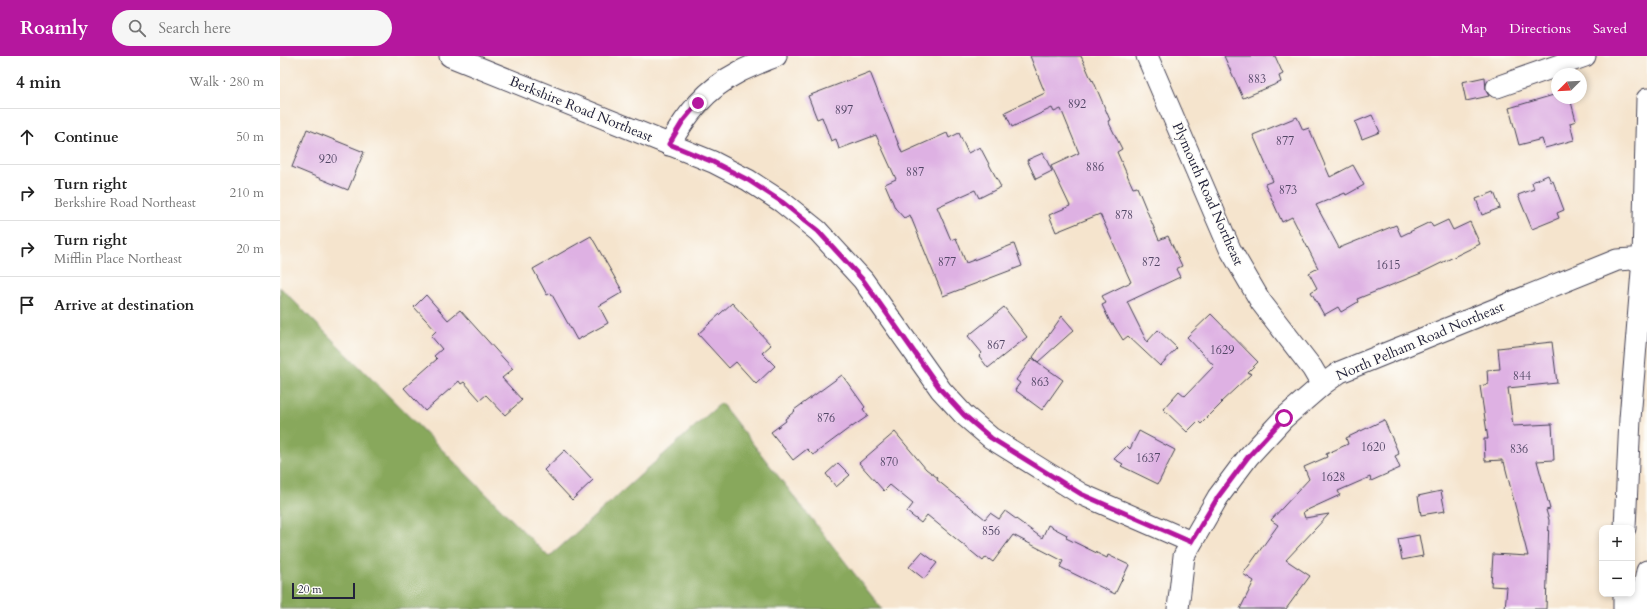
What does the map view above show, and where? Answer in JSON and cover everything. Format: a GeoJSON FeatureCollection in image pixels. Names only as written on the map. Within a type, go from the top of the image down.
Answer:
{"type":"FeatureCollection","features":[{"type":"Feature","properties":{"kind":"street","name":"Berkshire Road Northeast"},"geometry":{"type":"LineString","coordinates":[[450,56],[713,162],[748,180],[782,202],[818,231],[863,280],[941,390],[964,415],[991,438],[1081,494],[1191,542]]}},
{"type":"Feature","properties":{"kind":"street"},"geometry":{"type":"LineString","coordinates":[[669,144],[683,121],[698,103],[718,85],[739,72],[776,56]]}},
{"type":"Feature","properties":{"kind":"street","name":"Plymouth Road Northeast"},"geometry":{"type":"LineString","coordinates":[[1147,56],[1230,249],[1261,302],[1312,368],[1322,385]]}},
{"type":"Feature","properties":{"kind":"street"},"geometry":{"type":"LineString","coordinates":[[1497,87],[1585,56]]}},
{"type":"Feature","properties":{"kind":"street"},"geometry":{"type":"LineString","coordinates":[[1625,525],[1630,419],[1645,258],[1647,99]]}},
{"type":"Feature","properties":{"kind":"street","name":"North Pelham Road Northeast"},"geometry":{"type":"LineString","coordinates":[[1178,609],[1184,556],[1218,497],[1248,457],[1284,418],[1322,385],[1340,372],[1617,260],[1645,258]]}},
{"type":"Feature","properties":{"kind":"street"},"geometry":{"type":"LineString","coordinates":[[1640,609],[1647,571]]}},
{"type":"Feature","properties":{"kind":"street"},"geometry":{"type":"LineString","coordinates":[[1624,597],[1624,609]]}},
{"type":"Feature","properties":{"kind":"green space"},"geometry":{"type":"Polygon","coordinates":[[[280,287],[549,557],[721,403],[882,609],[280,609],[280,287]]]}},
{"type":"Feature","properties":{"kind":"building"},"geometry":{"type":"Polygon","coordinates":[[[1030,56],[1081,56],[1110,120],[1108,121],[1122,149],[1117,152],[1133,188],[1137,187],[1159,240],[1168,236],[1182,266],[1176,269],[1180,277],[1127,302],[1147,342],[1158,330],[1177,348],[1160,366],[1128,336],[1123,340],[1113,324],[1111,324],[1102,305],[1106,303],[1102,296],[1131,282],[1100,214],[1056,232],[1049,215],[1070,206],[1051,166],[1079,153],[1061,109],[1054,112],[1052,108],[1012,127],[1005,112],[1045,93],[1030,56]]]}},
{"type":"Feature","properties":{"kind":"building"},"geometry":{"type":"Polygon","coordinates":[[[1224,56],[1275,56],[1283,74],[1279,76],[1281,82],[1243,98],[1224,56]]]}},
{"type":"Feature","properties":{"kind":"building"},"geometry":{"type":"Polygon","coordinates":[[[870,72],[902,153],[947,133],[949,138],[959,133],[968,153],[980,147],[1001,187],[979,198],[975,190],[937,207],[951,240],[956,238],[966,263],[1014,244],[1022,266],[943,296],[910,215],[904,218],[895,208],[885,184],[896,179],[876,135],[839,149],[836,139],[831,141],[822,117],[817,119],[808,96],[870,72]]]}},
{"type":"Feature","properties":{"kind":"building"},"geometry":{"type":"Polygon","coordinates":[[[1485,77],[1486,91],[1489,96],[1466,101],[1462,82],[1485,77]]]}},
{"type":"Feature","properties":{"kind":"building"},"geometry":{"type":"Polygon","coordinates":[[[1551,96],[1551,104],[1572,104],[1576,121],[1570,123],[1574,140],[1545,148],[1542,139],[1519,145],[1509,108],[1551,96]]]}},
{"type":"Feature","properties":{"kind":"building"},"geometry":{"type":"Polygon","coordinates":[[[1372,115],[1380,132],[1362,139],[1355,122],[1372,115]]]}},
{"type":"Feature","properties":{"kind":"building"},"geometry":{"type":"Polygon","coordinates":[[[1297,117],[1303,130],[1309,128],[1330,177],[1353,165],[1364,185],[1346,195],[1345,193],[1316,205],[1339,248],[1396,225],[1401,236],[1430,222],[1433,227],[1448,220],[1453,230],[1470,222],[1480,244],[1419,274],[1357,299],[1358,302],[1341,312],[1338,307],[1324,315],[1311,292],[1317,288],[1309,273],[1318,268],[1292,217],[1282,222],[1265,184],[1273,181],[1253,135],[1297,117]]]}},
{"type":"Feature","properties":{"kind":"building"},"geometry":{"type":"Polygon","coordinates":[[[307,129],[364,152],[348,190],[292,167],[307,129]]]}},
{"type":"Feature","properties":{"kind":"building"},"geometry":{"type":"Polygon","coordinates":[[[1043,153],[1052,171],[1036,179],[1027,160],[1043,153]]]}},
{"type":"Feature","properties":{"kind":"building"},"geometry":{"type":"Polygon","coordinates":[[[1548,175],[1551,182],[1553,181],[1564,210],[1557,213],[1559,218],[1532,229],[1518,195],[1534,189],[1532,182],[1548,175]]]}},
{"type":"Feature","properties":{"kind":"building"},"geometry":{"type":"Polygon","coordinates":[[[1494,192],[1500,208],[1482,215],[1476,199],[1494,192]]]}},
{"type":"Feature","properties":{"kind":"building"},"geometry":{"type":"Polygon","coordinates":[[[591,236],[623,292],[599,306],[608,323],[577,340],[551,293],[547,295],[533,269],[591,236]]]}},
{"type":"Feature","properties":{"kind":"building"},"geometry":{"type":"Polygon","coordinates":[[[426,295],[448,320],[460,310],[513,369],[502,378],[522,400],[505,415],[486,395],[480,400],[464,382],[461,384],[459,381],[425,411],[404,388],[437,359],[434,356],[442,349],[431,336],[436,331],[414,307],[426,295]]]}},
{"type":"Feature","properties":{"kind":"building"},"geometry":{"type":"Polygon","coordinates":[[[732,303],[771,345],[762,353],[775,366],[756,384],[736,362],[729,368],[698,334],[732,303]]]}},
{"type":"Feature","properties":{"kind":"building"},"geometry":{"type":"Polygon","coordinates":[[[1004,307],[1027,337],[988,368],[979,356],[982,353],[968,336],[1004,307]]]}},
{"type":"Feature","properties":{"kind":"building"},"geometry":{"type":"Polygon","coordinates":[[[1211,314],[1258,362],[1248,372],[1251,374],[1221,402],[1222,403],[1201,424],[1198,421],[1187,432],[1163,409],[1179,391],[1185,396],[1214,366],[1187,337],[1211,314]]]}},
{"type":"Feature","properties":{"kind":"building"},"geometry":{"type":"Polygon","coordinates":[[[1062,316],[1074,330],[1038,362],[1033,357],[1062,316]]]}},
{"type":"Feature","properties":{"kind":"building"},"geometry":{"type":"Polygon","coordinates":[[[1552,342],[1557,383],[1508,388],[1513,426],[1552,424],[1554,460],[1537,461],[1550,509],[1546,510],[1549,520],[1546,609],[1505,609],[1507,587],[1491,586],[1493,554],[1528,556],[1504,462],[1502,463],[1502,460],[1485,461],[1484,439],[1488,439],[1480,386],[1488,384],[1487,370],[1500,369],[1498,348],[1552,342]]]}},
{"type":"Feature","properties":{"kind":"building"},"geometry":{"type":"Polygon","coordinates":[[[1032,358],[1063,380],[1042,410],[1015,390],[1020,383],[1016,380],[1032,358]]]}},
{"type":"Feature","properties":{"kind":"building"},"geometry":{"type":"Polygon","coordinates":[[[842,375],[865,407],[863,409],[868,416],[813,455],[807,449],[793,460],[771,432],[786,421],[785,419],[795,411],[794,410],[842,375]]]}},
{"type":"Feature","properties":{"kind":"building"},"geometry":{"type":"Polygon","coordinates":[[[1384,420],[1399,454],[1395,456],[1400,468],[1371,481],[1370,477],[1338,491],[1340,495],[1303,512],[1305,518],[1329,514],[1286,560],[1310,576],[1286,609],[1240,609],[1254,581],[1243,574],[1278,525],[1271,520],[1309,479],[1304,467],[1327,457],[1326,454],[1348,444],[1346,438],[1384,420]]]}},
{"type":"Feature","properties":{"kind":"building"},"geometry":{"type":"Polygon","coordinates":[[[1139,431],[1175,450],[1158,484],[1121,466],[1123,464],[1114,459],[1127,446],[1130,449],[1139,431]]]}},
{"type":"Feature","properties":{"kind":"building"},"geometry":{"type":"Polygon","coordinates":[[[895,432],[926,469],[938,478],[937,480],[985,519],[990,513],[999,519],[1005,511],[1042,538],[1048,525],[1067,535],[1066,538],[1107,558],[1108,555],[1129,565],[1115,594],[1060,567],[1063,561],[1013,535],[993,562],[986,557],[983,561],[927,515],[921,523],[907,512],[913,504],[890,485],[884,491],[859,463],[895,432]]]}},
{"type":"Feature","properties":{"kind":"building"},"geometry":{"type":"Polygon","coordinates":[[[565,450],[593,480],[572,500],[544,470],[565,450]]]}},
{"type":"Feature","properties":{"kind":"building"},"geometry":{"type":"Polygon","coordinates":[[[838,463],[850,475],[836,487],[826,474],[838,463]]]}},
{"type":"Feature","properties":{"kind":"building"},"geometry":{"type":"Polygon","coordinates":[[[1441,491],[1445,511],[1421,515],[1418,496],[1441,491]]]}},
{"type":"Feature","properties":{"kind":"building"},"geometry":{"type":"Polygon","coordinates":[[[1419,535],[1423,556],[1402,560],[1398,539],[1419,535]]]}},
{"type":"Feature","properties":{"kind":"building"},"geometry":{"type":"Polygon","coordinates":[[[922,552],[937,563],[924,579],[909,567],[922,552]]]}},
{"type":"Feature","properties":{"kind":"route"},"geometry":{"type":"LineString","coordinates":[[698,103],[683,121],[669,144],[713,162],[748,180],[782,202],[818,231],[863,280],[941,390],[964,415],[991,438],[1081,494],[1191,542],[1218,497],[1248,457],[1284,418]]}}]}
